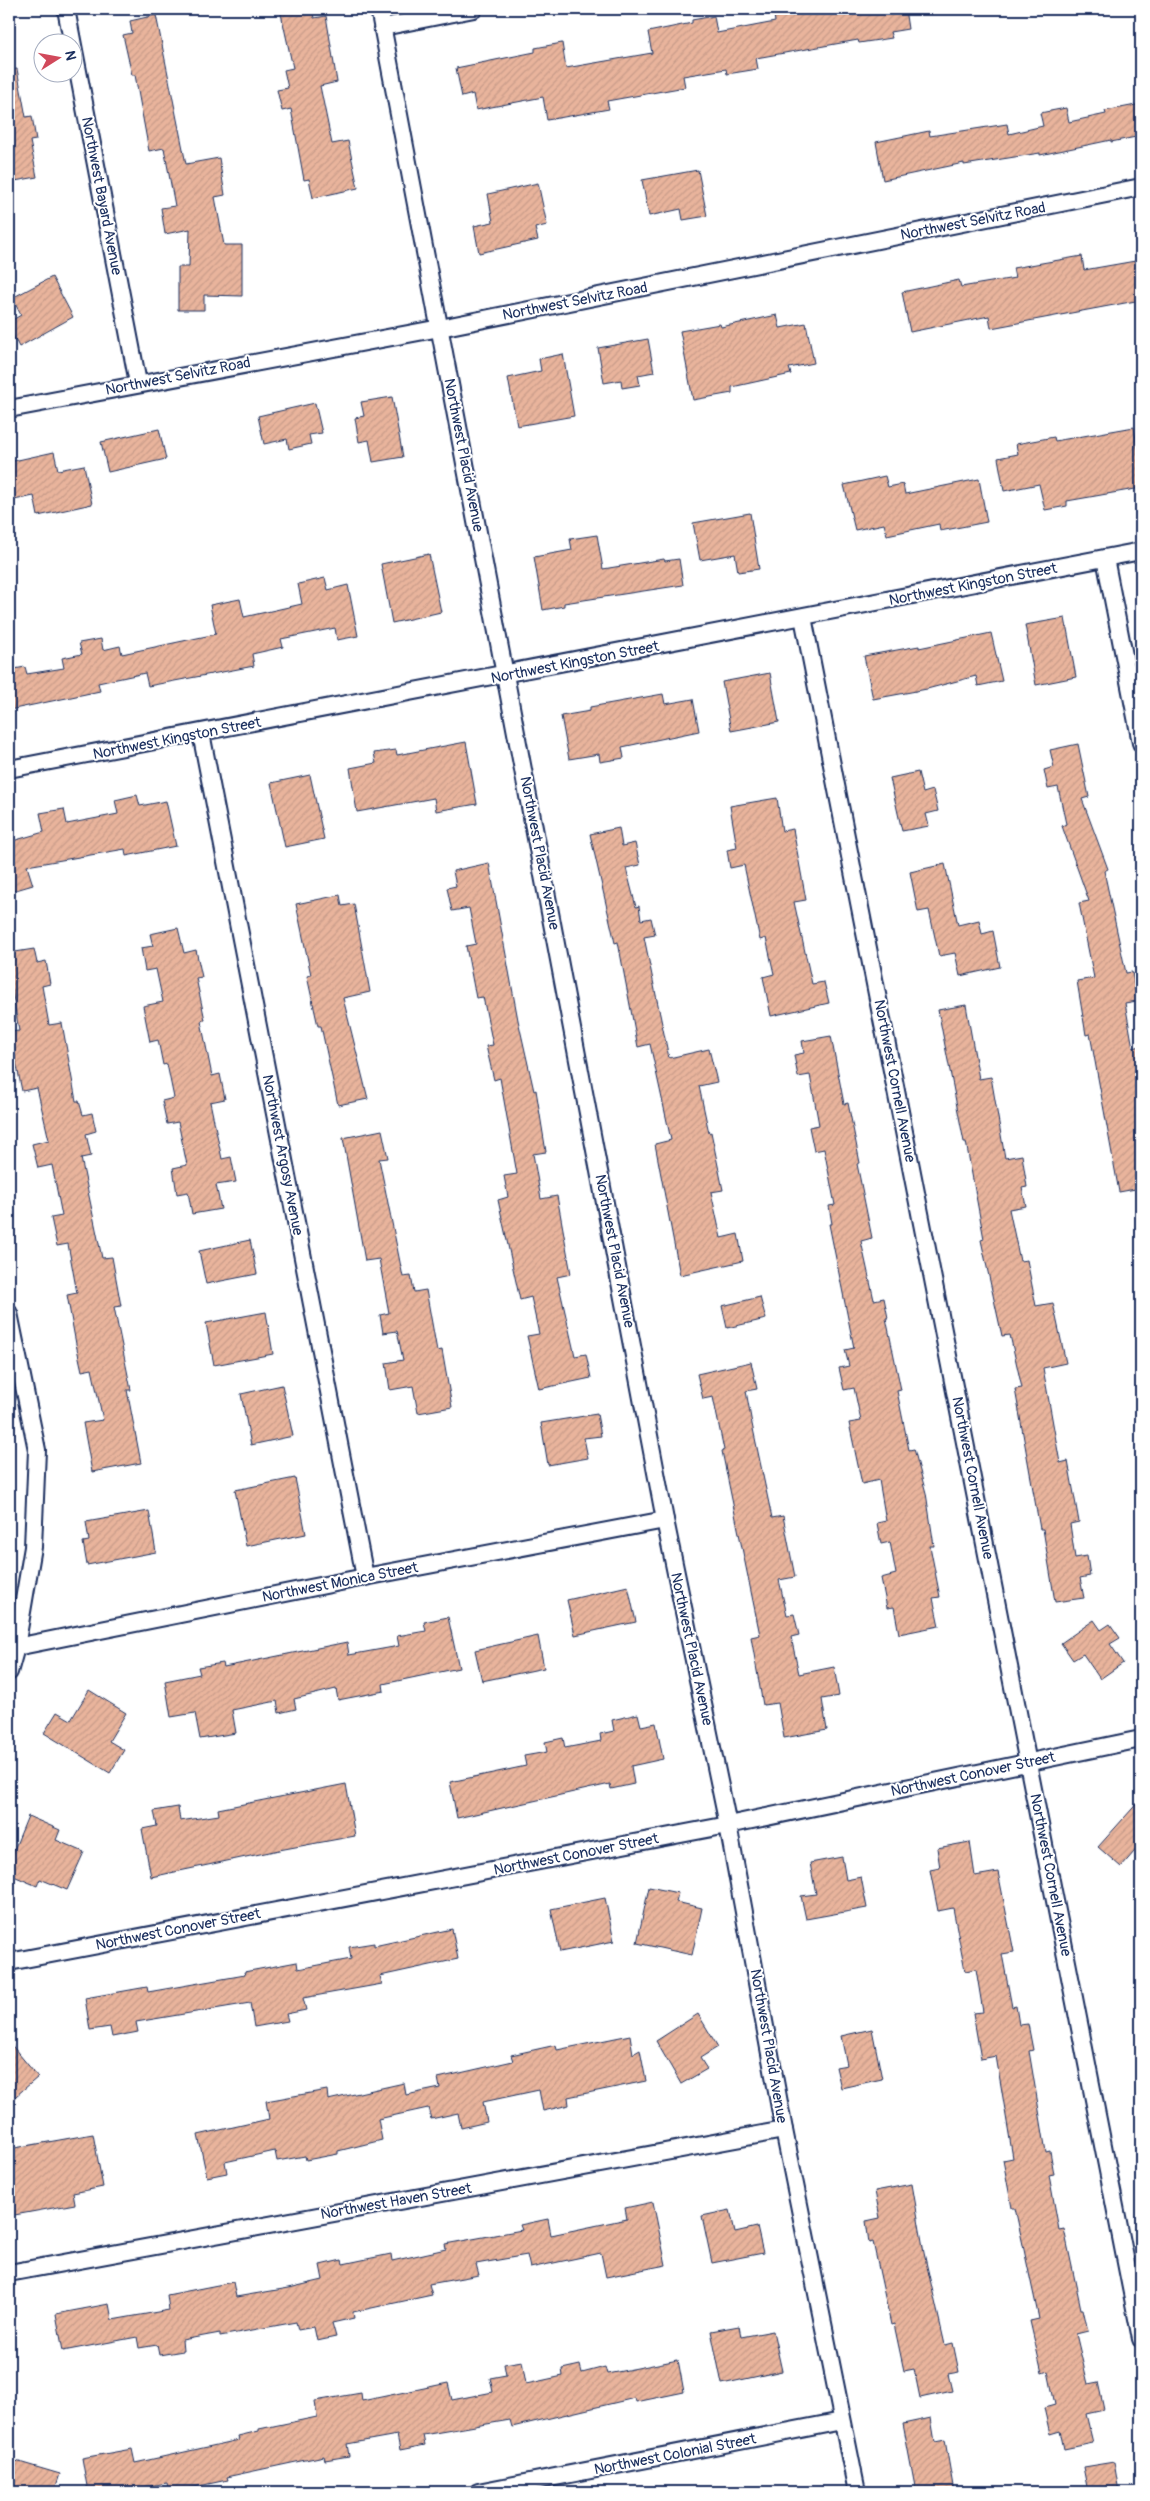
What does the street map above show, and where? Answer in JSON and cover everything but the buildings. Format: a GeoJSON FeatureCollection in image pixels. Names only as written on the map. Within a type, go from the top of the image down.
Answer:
{"type":"FeatureCollection","features":[{"type":"Feature","properties":{"kind":"street","name":"Northwest Bayard Avenue"},"geometry":{"type":"LineString","coordinates":[[66,9],[138,383]]}},
{"type":"Feature","properties":{"kind":"street","name":"Northwest Placid Avenue"},"geometry":{"type":"LineString","coordinates":[[379,9],[507,675],[665,1520],[728,1825],[784,2130],[857,2492]]}},
{"type":"Feature","properties":{"kind":"street"},"geometry":{"type":"LineString","coordinates":[[383,26],[474,9]]}},
{"type":"Feature","properties":{"kind":"street","name":"Northwest Selvitz Road"},"geometry":{"type":"LineString","coordinates":[[9,409],[138,383],[440,328],[1141,187]]}},
{"type":"Feature","properties":{"kind":"street","name":"Northwest Kingston Street"},"geometry":{"type":"LineString","coordinates":[[9,769],[507,675],[1141,551]]}},
{"type":"Feature","properties":{"kind":"street"},"geometry":{"type":"LineString","coordinates":[[1105,558],[1141,743]]}},
{"type":"Feature","properties":{"kind":"street","name":"Northwest Cornell Avenue"},"geometry":{"type":"LineString","coordinates":[[803,617],[1141,2340]]}},
{"type":"Feature","properties":{"kind":"street","name":"Northwest Argosy Avenue"},"geometry":{"type":"LineString","coordinates":[[201,733],[365,1577]]}},
{"type":"Feature","properties":{"kind":"street"},"geometry":{"type":"LineString","coordinates":[[9,1313],[37,1450],[33,1547],[16,1647],[9,1672]]}},
{"type":"Feature","properties":{"kind":"street","name":"Northwest Monica Street"},"geometry":{"type":"LineString","coordinates":[[16,1647],[365,1577],[665,1520]]}},
{"type":"Feature","properties":{"kind":"street","name":"Northwest Conover Street"},"geometry":{"type":"LineString","coordinates":[[9,1962],[728,1825],[1141,1739]]}},
{"type":"Feature","properties":{"kind":"street","name":"Northwest Haven Street"},"geometry":{"type":"LineString","coordinates":[[9,2273],[784,2130]]}},
{"type":"Feature","properties":{"kind":"street","name":"Northwest Colonial Street"},"geometry":{"type":"LineString","coordinates":[[478,2492],[842,2421]]}}]}
